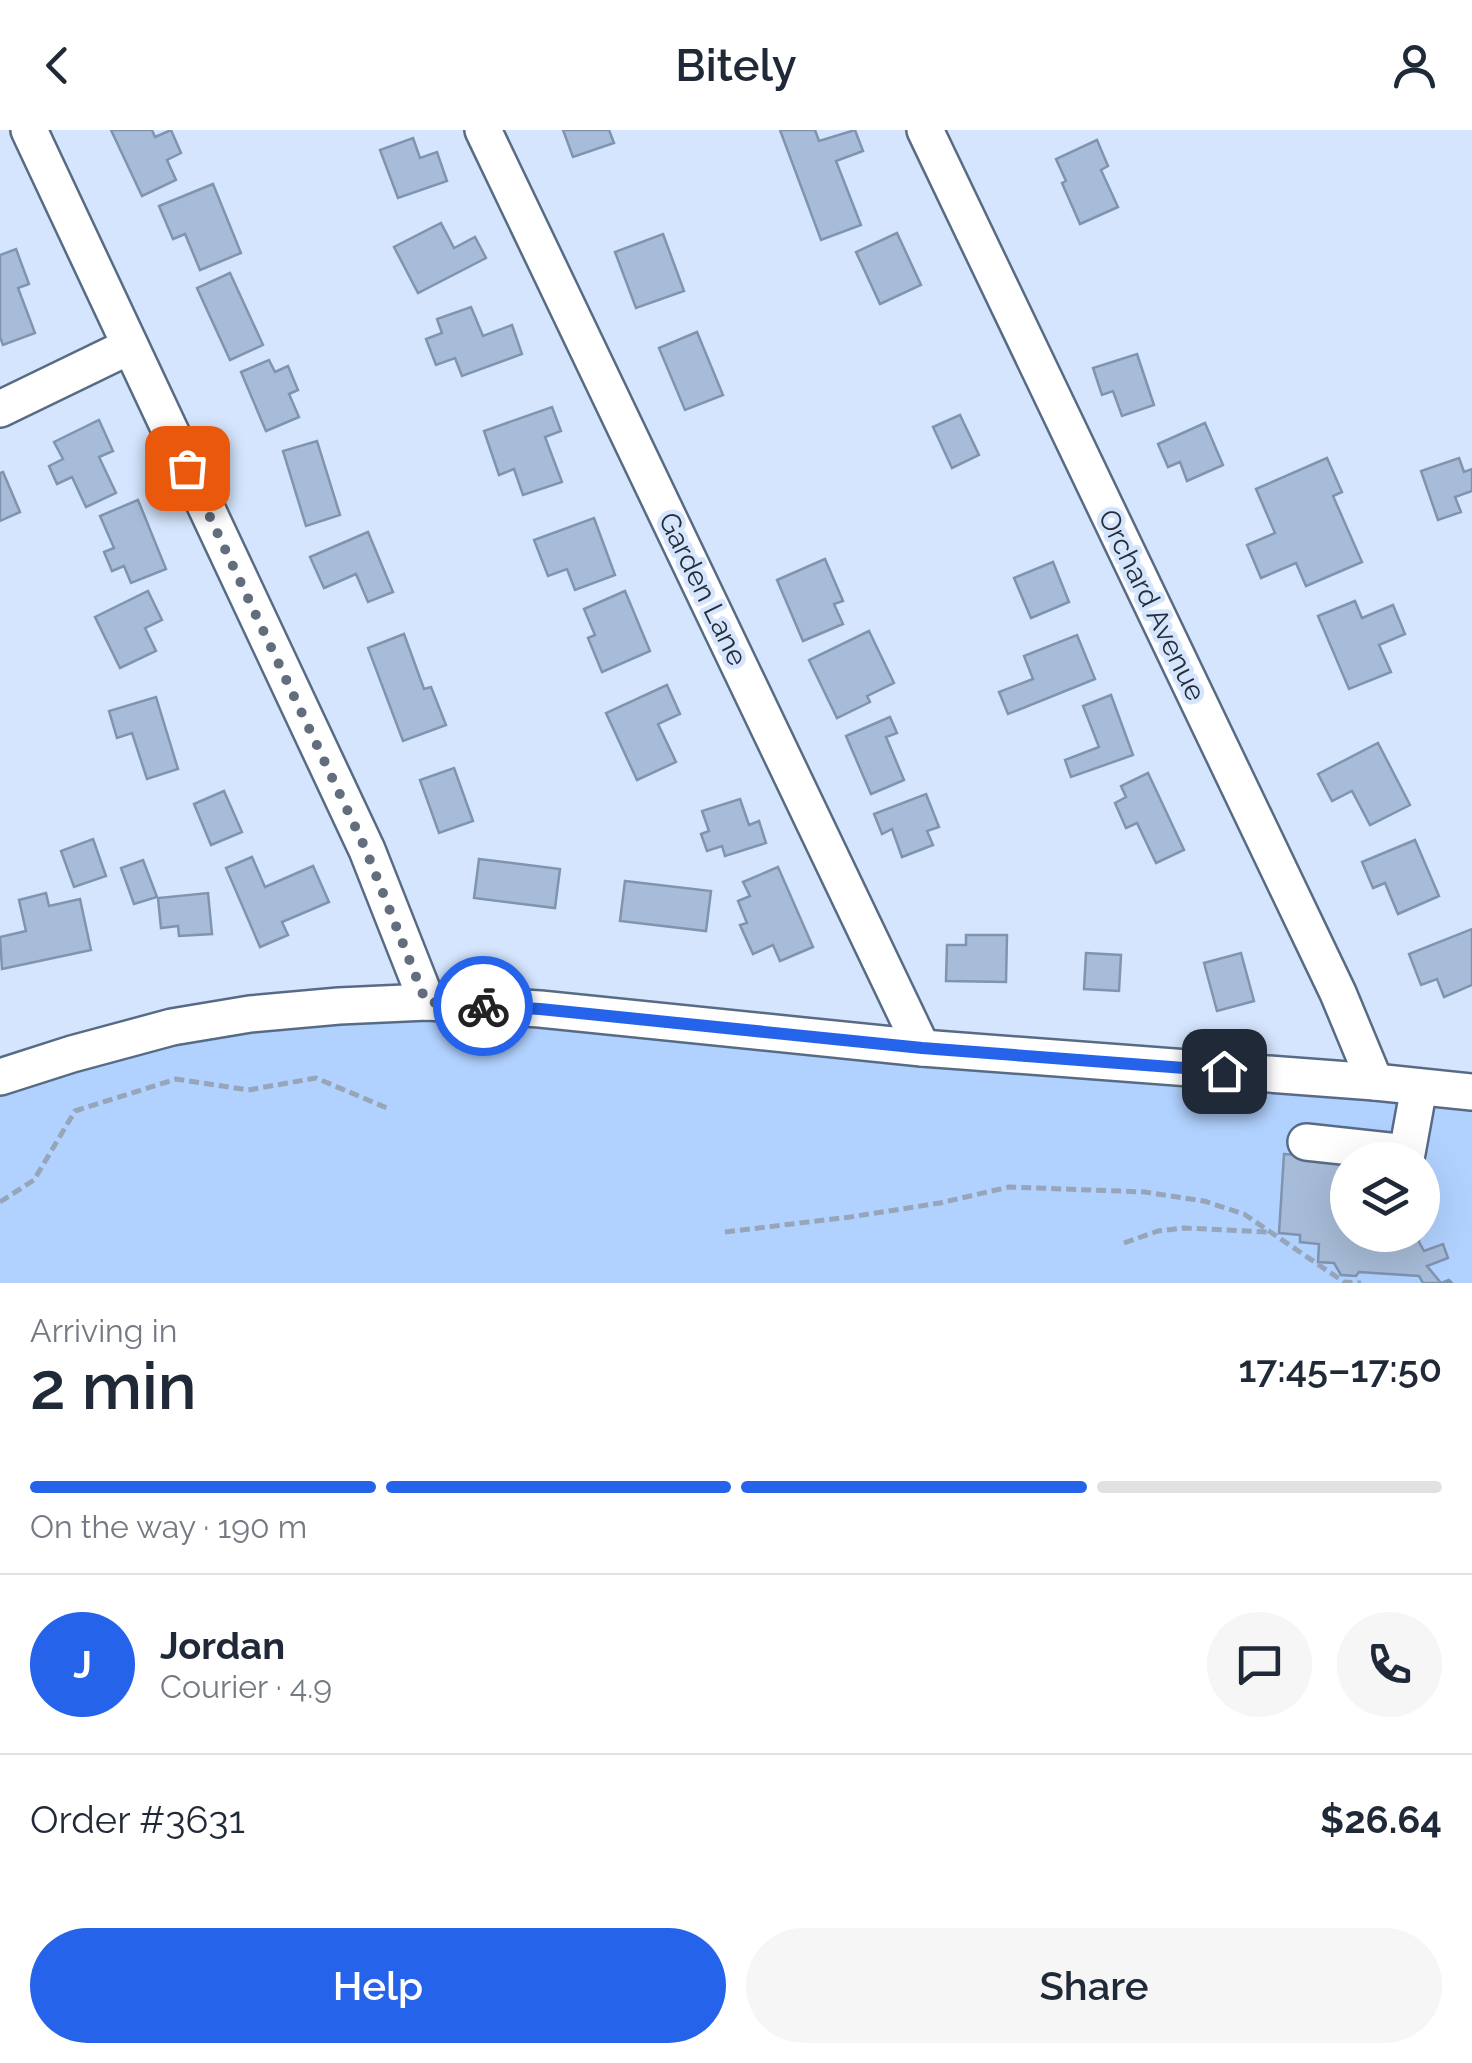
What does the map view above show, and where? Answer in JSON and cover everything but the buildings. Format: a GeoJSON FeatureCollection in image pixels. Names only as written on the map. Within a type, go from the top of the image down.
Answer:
{"type":"FeatureCollection","features":[{"type":"Feature","properties":{"kind":"street"},"geometry":{"type":"LineString","coordinates":[[28,130],[366,850],[426,1002]]}},
{"type":"Feature","properties":{"kind":"street","name":"Garden Lane"},"geometry":{"type":"LineString","coordinates":[[483,130],[922,1048]]}},
{"type":"Feature","properties":{"kind":"street","name":"Orchard Avenue"},"geometry":{"type":"LineString","coordinates":[[924,130],[1329,975],[1375,1082]]}},
{"type":"Feature","properties":{"kind":"street"},"geometry":{"type":"LineString","coordinates":[[0,409],[130,346]]}},
{"type":"Feature","properties":{"kind":"street"},"geometry":{"type":"LineString","coordinates":[[0,1078],[172,1027],[268,1012],[426,1002],[540,1009],[922,1048],[1472,1092]]}},
{"type":"Feature","properties":{"kind":"street"},"geometry":{"type":"LineString","coordinates":[[1306,1142],[1407,1153],[1420,1087]]}},
{"type":"Feature","properties":{"kind":"path"},"geometry":{"type":"LineString","coordinates":[[0,1202],[34,1180],[75,1111],[176,1079],[248,1090],[316,1078],[387,1108]]}},
{"type":"Feature","properties":{"kind":"path"},"geometry":{"type":"LineString","coordinates":[[725,1232],[940,1203],[1009,1187],[1145,1192],[1204,1201],[1244,1214],[1344,1282],[1360,1283]]}},
{"type":"Feature","properties":{"kind":"path"},"geometry":{"type":"LineString","coordinates":[[1124,1243],[1158,1231],[1184,1228],[1270,1232]]}},
{"type":"Feature","properties":{"kind":"shaded area"},"geometry":{"type":"Polygon","coordinates":[[[427,1002],[1472,1092],[1472,1283],[0,1283],[0,1078],[172,1027],[427,1002]]]}},
{"type":"Feature","properties":{"kind":"way so far"},"geometry":{"type":"LineString","coordinates":[[187,468],[366,850],[426,1002],[483,1006]]}},
{"type":"Feature","properties":{"kind":"route"},"geometry":{"type":"LineString","coordinates":[[483,1006],[922,1048],[1224,1071]]}}]}
